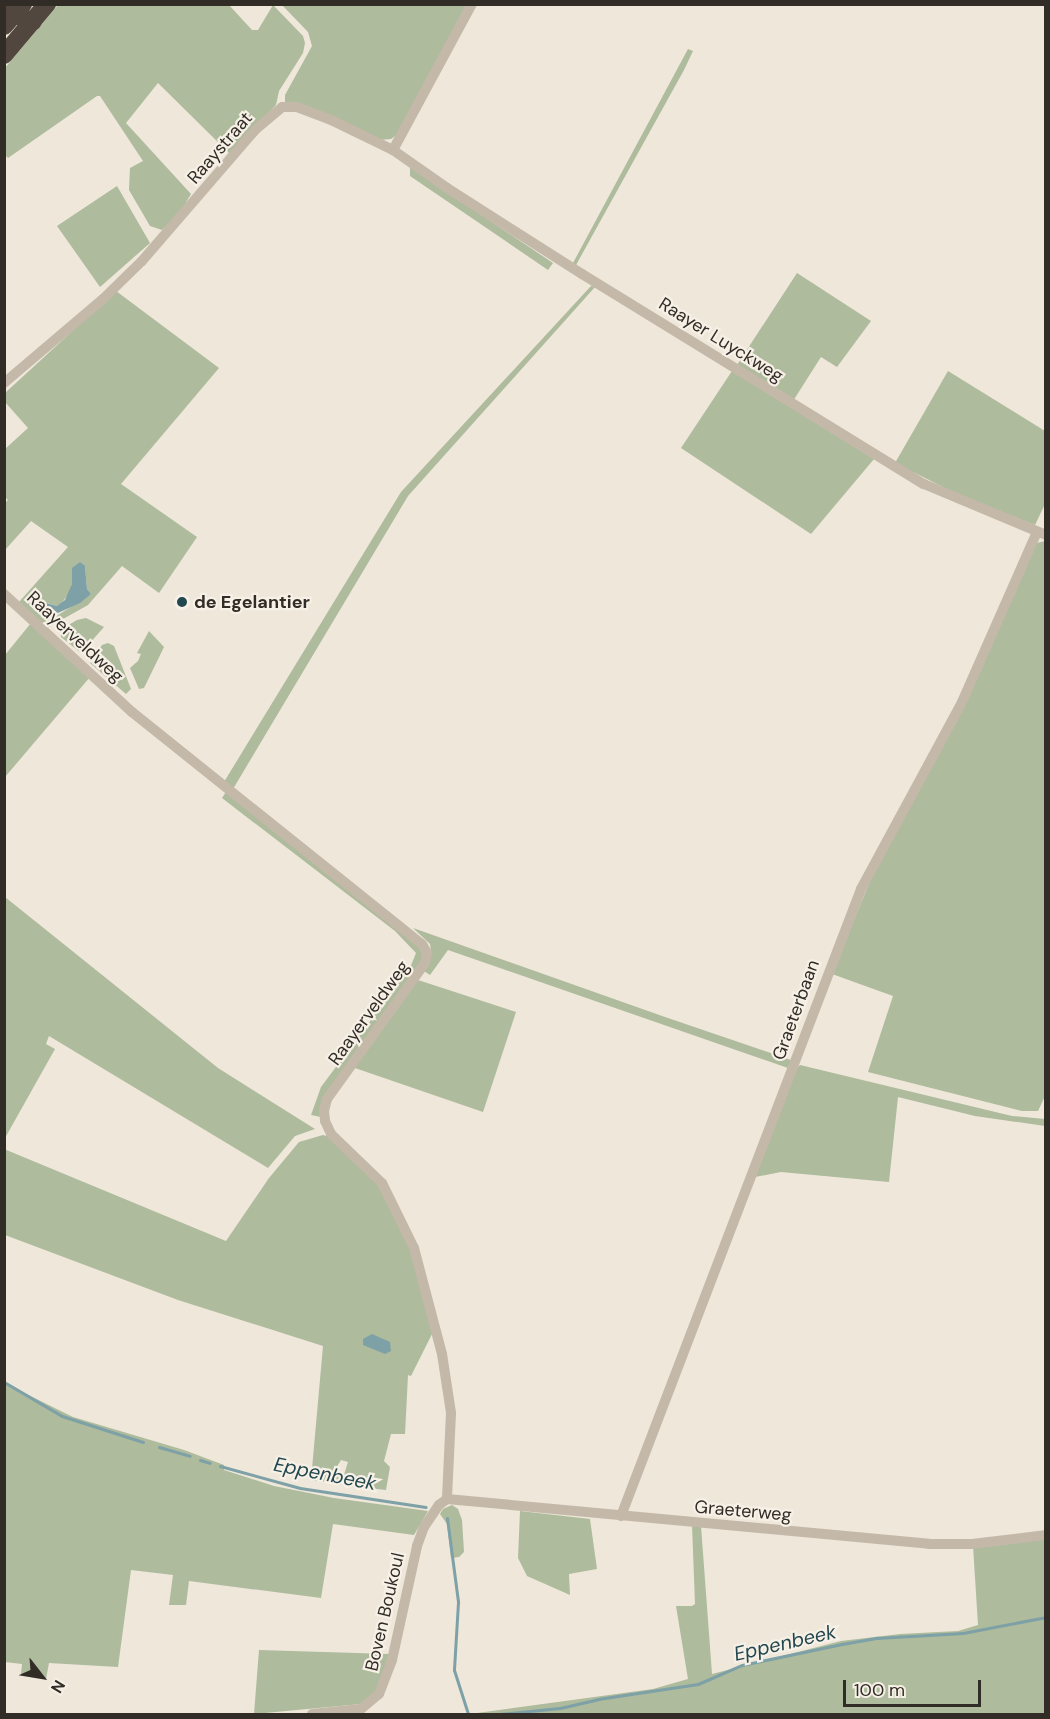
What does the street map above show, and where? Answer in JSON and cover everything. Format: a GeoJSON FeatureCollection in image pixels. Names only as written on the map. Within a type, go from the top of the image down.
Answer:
{"type":"FeatureCollection","features":[{"type":"Feature","properties":{"kind":"highway"},"geometry":{"type":"LineString","coordinates":[[4,55],[47,4]]}},
{"type":"Feature","properties":{"kind":"highway"},"geometry":{"type":"LineString","coordinates":[[15,11],[33,22]]}},
{"type":"Feature","properties":{"kind":"street"},"geometry":{"type":"LineString","coordinates":[[393,150],[472,4]]}},
{"type":"Feature","properties":{"kind":"street","name":"Raaystraat"},"geometry":{"type":"LineString","coordinates":[[4,383],[103,299],[142,261],[255,130],[282,107],[297,107],[329,119],[393,150]]}},
{"type":"Feature","properties":{"kind":"street","name":"Raayer Luyckweg"},"geometry":{"type":"LineString","coordinates":[[393,150],[447,188],[582,274],[924,484],[1041,533]]}},
{"type":"Feature","properties":{"kind":"street","name":"Graeterbaan"},"geometry":{"type":"LineString","coordinates":[[621,1516],[861,889],[962,702],[1041,533]]}},
{"type":"Feature","properties":{"kind":"street","name":"Raayerveldweg"},"geometry":{"type":"LineString","coordinates":[[4,594],[132,712],[422,944],[427,953],[425,963],[327,1100],[324,1122],[331,1134],[382,1183],[414,1248],[442,1354],[451,1413],[443,1502]]}},
{"type":"Feature","properties":{"kind":"street","name":"Graeterweg"},"geometry":{"type":"LineString","coordinates":[[443,1502],[929,1544],[972,1544],[1046,1534]]}},
{"type":"Feature","properties":{"kind":"street","name":"Boven Boukoul"},"geometry":{"type":"LineString","coordinates":[[312,1714],[361,1708],[379,1694],[392,1660],[417,1546],[424,1527],[443,1502]]}},
{"type":"Feature","properties":{"kind":"green space"},"geometry":{"type":"Polygon","coordinates":[[[58,5],[229,5],[252,30],[258,30],[273,5],[303,36],[305,43],[303,53],[279,91],[276,105],[230,154],[158,83],[126,123],[191,194],[180,212],[162,230],[150,226],[129,190],[130,168],[143,161],[100,96],[8,158],[4,154],[4,69],[58,5]]]}},
{"type":"Feature","properties":{"kind":"green space"},"geometry":{"type":"Polygon","coordinates":[[[282,5],[466,5],[399,133],[391,139],[379,140],[285,104],[285,95],[312,46],[308,32],[282,5]]]}},
{"type":"Feature","properties":{"kind":"green space"},"geometry":{"type":"Polygon","coordinates":[[[688,49],[693,51],[684,70],[576,265],[573,263],[688,49]]]}},
{"type":"Feature","properties":{"kind":"green space"},"geometry":{"type":"Polygon","coordinates":[[[410,167],[553,263],[548,270],[410,176],[410,167]]]}},
{"type":"Feature","properties":{"kind":"green space"},"geometry":{"type":"Polygon","coordinates":[[[117,186],[150,243],[100,287],[57,226],[117,186]]]}},
{"type":"Feature","properties":{"kind":"green space"},"geometry":{"type":"Polygon","coordinates":[[[797,273],[871,321],[837,367],[821,357],[793,401],[737,365],[797,273]]]}},
{"type":"Feature","properties":{"kind":"green space"},"geometry":{"type":"Polygon","coordinates":[[[591,286],[595,287],[408,496],[233,789],[224,782],[401,492],[591,286]]]}},
{"type":"Feature","properties":{"kind":"green space"},"geometry":{"type":"Polygon","coordinates":[[[116,291],[219,368],[121,484],[197,537],[159,593],[122,566],[88,605],[47,628],[19,602],[68,547],[31,521],[5,550],[5,503],[8,500],[5,497],[5,449],[28,428],[5,402],[5,393],[116,291]],[[85,566],[74,576],[70,592],[61,604],[57,606],[44,602],[55,617],[91,594],[87,589],[85,566]]]}},
{"type":"Feature","properties":{"kind":"green space"},"geometry":{"type":"Polygon","coordinates":[[[732,371],[874,459],[811,534],[681,448],[732,371]]]}},
{"type":"Feature","properties":{"kind":"green space"},"geometry":{"type":"Polygon","coordinates":[[[948,371],[1045,431],[1045,504],[1035,525],[959,495],[895,463],[948,371]]]}},
{"type":"Feature","properties":{"kind":"green space"},"geometry":{"type":"Polygon","coordinates":[[[1045,541],[1046,1094],[1038,1111],[1022,1111],[868,1072],[893,996],[832,974],[868,886],[1037,543],[1045,541]]]}},
{"type":"Feature","properties":{"kind":"green space"},"geometry":{"type":"Polygon","coordinates":[[[86,618],[104,627],[81,653],[61,637],[60,630],[77,620],[86,618]]]}},
{"type":"Feature","properties":{"kind":"green space"},"geometry":{"type":"Polygon","coordinates":[[[31,623],[90,677],[5,777],[5,655],[31,623]]]}},
{"type":"Feature","properties":{"kind":"green space"},"geometry":{"type":"Polygon","coordinates":[[[149,631],[164,647],[144,688],[139,689],[130,668],[138,661],[141,654],[137,653],[149,631]]]}},
{"type":"Feature","properties":{"kind":"green space"},"geometry":{"type":"Polygon","coordinates":[[[108,643],[114,646],[131,689],[126,694],[90,663],[102,645],[108,643]]]}},
{"type":"Feature","properties":{"kind":"green space"},"geometry":{"type":"Polygon","coordinates":[[[226,792],[420,945],[424,956],[321,1117],[311,1115],[321,1087],[410,968],[416,953],[395,931],[222,798],[226,792]]]}},
{"type":"Feature","properties":{"kind":"green space"},"geometry":{"type":"Polygon","coordinates":[[[5,897],[218,1068],[315,1129],[295,1136],[268,1168],[49,1036],[46,1044],[55,1049],[5,1138],[5,897]]]}},
{"type":"Feature","properties":{"kind":"green space"},"geometry":{"type":"Polygon","coordinates":[[[413,928],[791,1060],[788,1068],[448,950],[430,975],[424,971],[431,951],[430,944],[413,928]]]}},
{"type":"Feature","properties":{"kind":"green space"},"geometry":{"type":"Polygon","coordinates":[[[418,980],[516,1012],[483,1112],[352,1067],[418,980]]]}},
{"type":"Feature","properties":{"kind":"green space"},"geometry":{"type":"Polygon","coordinates":[[[800,1065],[1012,1116],[1045,1119],[1045,1126],[975,1116],[898,1097],[889,1182],[781,1172],[755,1177],[795,1070],[800,1065]]]}},
{"type":"Feature","properties":{"kind":"green space"},"geometry":{"type":"Polygon","coordinates":[[[323,1135],[330,1137],[372,1175],[410,1244],[433,1332],[411,1376],[408,1375],[405,1434],[391,1434],[384,1461],[390,1467],[386,1490],[352,1486],[344,1475],[348,1462],[341,1460],[336,1468],[341,1485],[311,1480],[323,1346],[178,1300],[5,1235],[4,1149],[226,1241],[269,1178],[299,1142],[323,1135]]]}},
{"type":"Feature","properties":{"kind":"green space"},"geometry":{"type":"Polygon","coordinates":[[[4,1383],[73,1417],[184,1450],[224,1465],[224,1470],[274,1486],[334,1498],[428,1511],[414,1535],[333,1524],[321,1598],[189,1581],[186,1605],[169,1605],[173,1575],[131,1570],[118,1667],[49,1663],[46,1679],[21,1674],[22,1664],[5,1662],[4,1383]]]}},
{"type":"Feature","properties":{"kind":"green space"},"geometry":{"type":"Polygon","coordinates":[[[452,1505],[458,1509],[462,1520],[464,1552],[459,1557],[451,1558],[447,1524],[440,1514],[443,1509],[452,1505]]]}},
{"type":"Feature","properties":{"kind":"green space"},"geometry":{"type":"Polygon","coordinates":[[[520,1511],[590,1519],[597,1569],[569,1574],[570,1595],[527,1576],[518,1558],[520,1511]]]}},
{"type":"Feature","properties":{"kind":"green space"},"geometry":{"type":"Polygon","coordinates":[[[692,1525],[701,1526],[712,1674],[841,1641],[900,1634],[958,1631],[978,1625],[973,1546],[1045,1538],[1045,1714],[470,1714],[653,1689],[688,1679],[676,1606],[695,1604],[692,1525]]]}},
{"type":"Feature","properties":{"kind":"green space"},"geometry":{"type":"Polygon","coordinates":[[[259,1650],[389,1654],[377,1691],[361,1704],[254,1714],[259,1650]]]}},
{"type":"Feature","properties":{"kind":"water"},"geometry":{"type":"Polygon","coordinates":[[[80,562],[85,566],[87,589],[91,594],[80,603],[49,617],[36,605],[39,601],[57,606],[65,600],[72,584],[72,568],[80,562]]]}},
{"type":"Feature","properties":{"kind":"water"},"geometry":{"type":"Polygon","coordinates":[[[372,1334],[390,1342],[391,1351],[385,1354],[363,1345],[363,1339],[372,1334]]]}},
{"type":"Feature","properties":{"kind":"waterway","name":"Eppenbeek"},"geometry":{"type":"LineString","coordinates":[[4,1382],[62,1416],[143,1442]]}},
{"type":"Feature","properties":{"kind":"waterway","name":"Eppenbeek"},"geometry":{"type":"LineString","coordinates":[[159,1447],[190,1456]]}},
{"type":"Feature","properties":{"kind":"waterway","name":"Eppenbeek"},"geometry":{"type":"LineString","coordinates":[[200,1460],[210,1463]]}},
{"type":"Feature","properties":{"kind":"waterway","name":"Eppenbeek"},"geometry":{"type":"LineString","coordinates":[[220,1466],[300,1488],[426,1507]]}},
{"type":"Feature","properties":{"kind":"waterway","name":"Eppenbeek"},"geometry":{"type":"LineString","coordinates":[[447,1518],[458,1602],[454,1670],[468,1714]]}},
{"type":"Feature","properties":{"kind":"waterway","name":"Eppenbeek"},"geometry":{"type":"LineString","coordinates":[[499,1714],[560,1708],[598,1699],[698,1684],[742,1665],[842,1644],[877,1638],[963,1633],[1046,1617]]}},
{"type":"Feature","properties":{"kind":"place","name":"de Egelantier"},"geometry":{"type":"Point","coordinates":[182,602]}}]}
